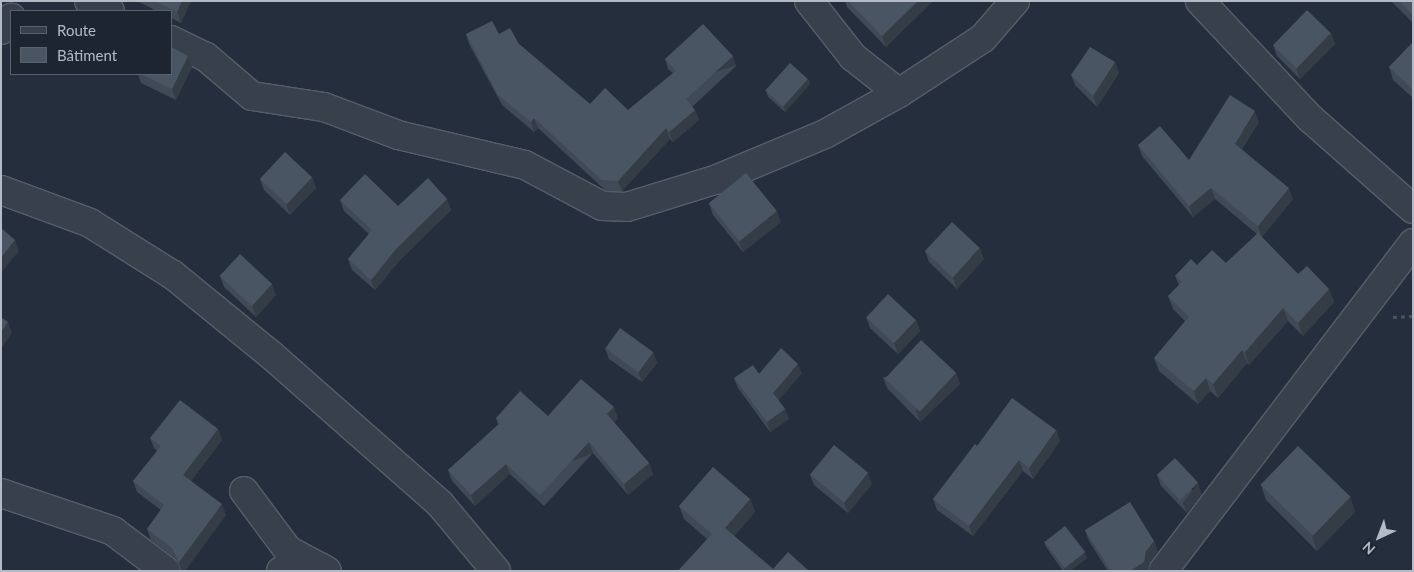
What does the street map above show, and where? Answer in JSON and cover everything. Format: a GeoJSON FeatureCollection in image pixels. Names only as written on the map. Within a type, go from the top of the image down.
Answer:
{"type":"FeatureCollection","features":[{"type":"Feature","properties":{"kind":"street"},"geometry":{"type":"LineString","coordinates":[[89,1],[108,10]]}},
{"type":"Feature","properties":{"kind":"street"},"geometry":{"type":"LineString","coordinates":[[809,1],[853,57],[899,93]]}},
{"type":"Feature","properties":{"kind":"street"},"geometry":{"type":"LineString","coordinates":[[172,40],[206,57],[252,96],[324,107],[398,135],[525,165],[602,206],[627,207],[715,180],[825,134],[899,93],[982,38],[1015,1]]}},
{"type":"Feature","properties":{"kind":"street"},"geometry":{"type":"LineString","coordinates":[[1200,1],[1211,17],[1310,118],[1413,209]]}},
{"type":"Feature","properties":{"kind":"street"},"geometry":{"type":"LineString","coordinates":[[1,30],[10,19]]}},
{"type":"Feature","properties":{"kind":"street"},"geometry":{"type":"LineString","coordinates":[[1,190],[90,223],[173,275],[270,354],[440,504],[496,571]]}},
{"type":"Feature","properties":{"kind":"street"},"geometry":{"type":"LineString","coordinates":[[1163,571],[1413,243]]}},
{"type":"Feature","properties":{"kind":"street"},"geometry":{"type":"LineString","coordinates":[[244,491],[288,550],[325,570]]}},
{"type":"Feature","properties":{"kind":"street"},"geometry":{"type":"LineString","coordinates":[[5,501],[113,531],[166,571]]}},
{"type":"Feature","properties":{"kind":"street"},"geometry":{"type":"LineString","coordinates":[[281,571],[325,570]]}},
{"type":"Feature","properties":{"kind":"building"},"geometry":{"type":"Polygon","coordinates":[[[155,1],[182,1],[177,12],[155,1]]]}},
{"type":"Feature","properties":{"kind":"building"},"geometry":{"type":"Polygon","coordinates":[[[848,1],[918,1],[882,36],[848,1]]]}},
{"type":"Feature","properties":{"kind":"building"},"geometry":{"type":"Polygon","coordinates":[[[1399,1],[1413,1],[1413,15],[1399,1]]]}},
{"type":"Feature","properties":{"kind":"building"},"geometry":{"type":"Polygon","coordinates":[[[1307,10],[1331,33],[1297,68],[1273,45],[1307,10]]]}},
{"type":"Feature","properties":{"kind":"building"},"geometry":{"type":"Polygon","coordinates":[[[492,21],[499,34],[510,28],[519,44],[590,104],[605,88],[628,110],[676,71],[665,59],[703,24],[733,56],[686,99],[695,110],[669,132],[666,128],[618,181],[602,180],[534,118],[531,122],[498,95],[466,34],[492,21]]]}},
{"type":"Feature","properties":{"kind":"building"},"geometry":{"type":"Polygon","coordinates":[[[1413,42],[1413,90],[1389,67],[1413,42]]]}},
{"type":"Feature","properties":{"kind":"building"},"geometry":{"type":"Polygon","coordinates":[[[1090,47],[1115,62],[1093,96],[1071,75],[1090,47]]]}},
{"type":"Feature","properties":{"kind":"building"},"geometry":{"type":"Polygon","coordinates":[[[172,48],[188,56],[172,89],[142,75],[172,75],[172,48]]]}},
{"type":"Feature","properties":{"kind":"building"},"geometry":{"type":"Polygon","coordinates":[[[790,63],[808,79],[783,107],[765,90],[790,63]]]}},
{"type":"Feature","properties":{"kind":"building"},"geometry":{"type":"Polygon","coordinates":[[[1230,95],[1255,111],[1235,144],[1289,188],[1258,226],[1211,188],[1189,206],[1138,145],[1160,126],[1189,160],[1230,95]]]}},
{"type":"Feature","properties":{"kind":"building"},"geometry":{"type":"Polygon","coordinates":[[[285,152],[312,177],[287,204],[260,179],[285,152]]]}},
{"type":"Feature","properties":{"kind":"building"},"geometry":{"type":"Polygon","coordinates":[[[746,173],[777,211],[740,241],[709,203],[746,173]]]}},
{"type":"Feature","properties":{"kind":"building"},"geometry":{"type":"Polygon","coordinates":[[[365,174],[398,206],[428,178],[447,199],[396,249],[371,280],[348,259],[372,230],[340,200],[365,174]]]}},
{"type":"Feature","properties":{"kind":"building"},"geometry":{"type":"Polygon","coordinates":[[[952,222],[980,248],[953,277],[925,251],[952,222]]]}},
{"type":"Feature","properties":{"kind":"building"},"geometry":{"type":"Polygon","coordinates":[[[1,228],[15,240],[1,258],[1,228]]]}},
{"type":"Feature","properties":{"kind":"building"},"geometry":{"type":"Polygon","coordinates":[[[1258,233],[1298,274],[1307,266],[1329,289],[1298,323],[1283,308],[1245,352],[1242,350],[1213,384],[1206,378],[1194,391],[1154,358],[1189,317],[1168,296],[1182,282],[1175,276],[1191,259],[1197,265],[1212,250],[1226,263],[1258,233]]]}},
{"type":"Feature","properties":{"kind":"building"},"geometry":{"type":"Polygon","coordinates":[[[240,254],[272,284],[252,306],[220,276],[240,254]]]}},
{"type":"Feature","properties":{"kind":"building"},"geometry":{"type":"Polygon","coordinates":[[[888,294],[916,320],[894,343],[866,317],[888,294]]]}},
{"type":"Feature","properties":{"kind":"building"},"geometry":{"type":"Polygon","coordinates":[[[1,317],[8,322],[1,332],[1,317]]]}},
{"type":"Feature","properties":{"kind":"building"},"geometry":{"type":"Polygon","coordinates":[[[620,328],[653,352],[638,372],[605,348],[620,328]]]}},
{"type":"Feature","properties":{"kind":"building"},"geometry":{"type":"Polygon","coordinates":[[[921,340],[956,373],[920,411],[885,379],[921,340]]]}},
{"type":"Feature","properties":{"kind":"building"},"geometry":{"type":"Polygon","coordinates":[[[781,348],[798,364],[773,393],[785,409],[767,422],[734,378],[753,365],[759,374],[781,348]]]}},
{"type":"Feature","properties":{"kind":"building"},"geometry":{"type":"Polygon","coordinates":[[[581,379],[614,407],[607,414],[649,463],[624,484],[589,442],[540,495],[506,464],[471,495],[448,470],[500,423],[496,418],[520,391],[548,416],[581,379]]]}},
{"type":"Feature","properties":{"kind":"building"},"geometry":{"type":"Polygon","coordinates":[[[1012,398],[1056,430],[1029,468],[1019,460],[969,526],[933,499],[975,444],[977,446],[1012,398]]]}},
{"type":"Feature","properties":{"kind":"building"},"geometry":{"type":"Polygon","coordinates":[[[180,400],[218,429],[183,475],[222,504],[179,562],[172,548],[147,529],[164,505],[133,481],[161,446],[150,438],[180,400]]]}},
{"type":"Feature","properties":{"kind":"building"},"geometry":{"type":"Polygon","coordinates":[[[834,445],[868,473],[844,502],[810,475],[834,445]]]}},
{"type":"Feature","properties":{"kind":"building"},"geometry":{"type":"Polygon","coordinates":[[[1298,446],[1351,497],[1313,536],[1260,485],[1298,446]]]}},
{"type":"Feature","properties":{"kind":"building"},"geometry":{"type":"Polygon","coordinates":[[[1175,458],[1198,483],[1180,500],[1157,475],[1175,458]]]}},
{"type":"Feature","properties":{"kind":"building"},"geometry":{"type":"Polygon","coordinates":[[[713,467],[750,499],[725,528],[773,569],[788,552],[809,571],[678,571],[712,534],[679,506],[713,467]]]}},
{"type":"Feature","properties":{"kind":"building"},"geometry":{"type":"Polygon","coordinates":[[[1130,502],[1154,541],[1146,551],[1144,562],[1130,571],[1111,571],[1085,530],[1130,502]]]}},
{"type":"Feature","properties":{"kind":"building"},"geometry":{"type":"Polygon","coordinates":[[[1065,526],[1085,552],[1065,568],[1045,542],[1065,526]]]}}]}
